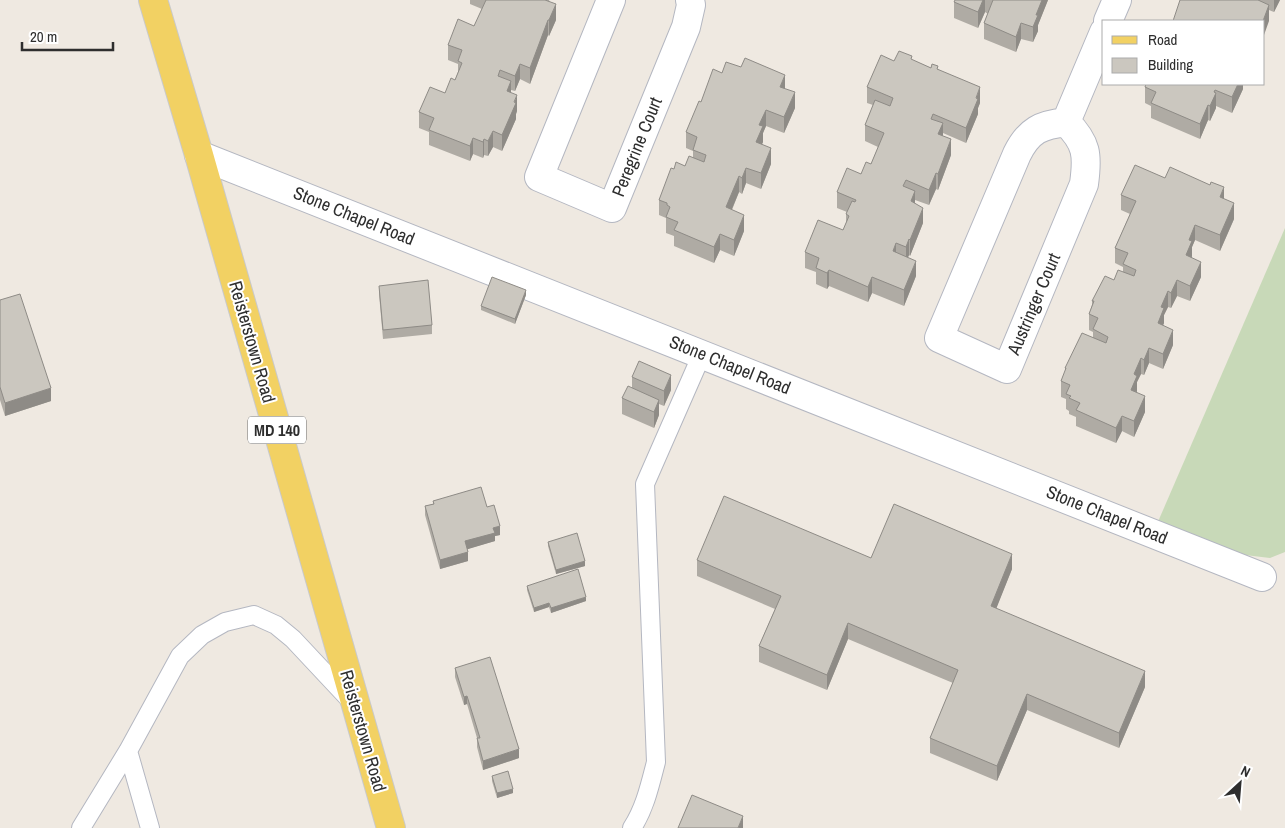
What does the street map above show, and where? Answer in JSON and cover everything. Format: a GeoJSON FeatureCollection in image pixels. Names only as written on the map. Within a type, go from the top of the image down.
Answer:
{"type":"FeatureCollection","features":[{"type":"Feature","properties":{"kind":"main road","name":"Reisterstown Road"},"geometry":{"type":"LineString","coordinates":[[153,0],[391,828]]}},
{"type":"Feature","properties":{"kind":"street","name":"Peregrine Court"},"geometry":{"type":"LineString","coordinates":[[611,0],[539,177],[612,208],[686,27],[691,5],[690,0]]}},
{"type":"Feature","properties":{"kind":"street"},"geometry":{"type":"LineString","coordinates":[[1108,20],[1117,0]]}},
{"type":"Feature","properties":{"kind":"street"},"geometry":{"type":"LineString","coordinates":[[1066,122],[1102,37]]}},
{"type":"Feature","properties":{"kind":"street","name":"Austringer Court"},"geometry":{"type":"LineString","coordinates":[[1066,122],[1079,134],[1085,151],[1086,169],[1084,184],[1007,369],[939,338],[1024,139],[1036,130],[1052,124],[1066,122]]}},
{"type":"Feature","properties":{"kind":"street","name":"Stone Chapel Road"},"geometry":{"type":"LineString","coordinates":[[199,155],[1262,577]]}},
{"type":"Feature","properties":{"kind":"lane"},"geometry":{"type":"LineString","coordinates":[[632,828],[640,816],[650,789],[656,762],[645,484],[702,354]]}},
{"type":"Feature","properties":{"kind":"lane"},"geometry":{"type":"LineString","coordinates":[[81,828],[128,751],[180,656],[202,635],[225,622],[254,616],[276,625],[293,640],[355,705]]}},
{"type":"Feature","properties":{"kind":"lane"},"geometry":{"type":"LineString","coordinates":[[128,751],[150,828]]}},
{"type":"Feature","properties":{"kind":"green space"},"geometry":{"type":"Polygon","coordinates":[[[1285,228],[1285,552],[1270,558],[1245,555],[1157,524],[1285,228]]]}},
{"type":"Feature","properties":{"kind":"building"},"geometry":{"type":"Polygon","coordinates":[[[486,0],[545,0],[556,4],[530,68],[520,64],[515,76],[500,70],[498,76],[511,81],[507,91],[517,95],[514,102],[516,103],[502,135],[493,131],[488,141],[484,139],[483,142],[473,138],[470,146],[429,130],[434,118],[419,112],[430,87],[445,93],[451,78],[455,80],[462,63],[458,61],[462,50],[448,45],[458,19],[474,26],[486,0]]]}},
{"type":"Feature","properties":{"kind":"building"},"geometry":{"type":"Polygon","coordinates":[[[955,0],[983,0],[978,12],[954,2],[955,0]]]}},
{"type":"Feature","properties":{"kind":"building"},"geometry":{"type":"Polygon","coordinates":[[[993,0],[1042,0],[1033,27],[1021,23],[1016,37],[984,23],[993,0]]]}},
{"type":"Feature","properties":{"kind":"building"},"geometry":{"type":"Polygon","coordinates":[[[1180,0],[1258,0],[1269,5],[1263,20],[1173,20],[1180,0]]]}},
{"type":"Feature","properties":{"kind":"building"},"geometry":{"type":"Polygon","coordinates":[[[899,51],[912,56],[911,59],[931,68],[932,64],[938,66],[937,69],[980,87],[976,98],[978,99],[966,128],[933,114],[931,119],[943,123],[938,134],[951,139],[938,174],[936,173],[929,190],[906,180],[903,186],[915,191],[911,201],[923,208],[906,247],[896,243],[893,251],[916,261],[904,290],[872,277],[868,287],[829,270],[827,273],[816,268],[819,258],[805,252],[818,220],[843,230],[849,216],[846,214],[852,201],[855,202],[856,200],[837,192],[847,168],[861,174],[866,162],[871,164],[884,133],[865,125],[875,100],[890,106],[893,98],[867,87],[881,55],[894,61],[899,51]]]}},
{"type":"Feature","properties":{"kind":"building"},"geometry":{"type":"Polygon","coordinates":[[[745,58],[785,75],[780,87],[795,92],[784,117],[766,110],[759,125],[763,126],[756,142],[771,148],[761,173],[746,168],[742,178],[739,176],[726,207],[744,215],[734,240],[720,234],[714,247],[674,230],[678,222],[666,217],[670,207],[667,203],[659,200],[671,168],[674,169],[676,162],[685,166],[689,156],[704,162],[706,155],[693,150],[697,137],[686,132],[699,101],[701,102],[713,69],[722,73],[726,62],[741,67],[745,58]]]}},
{"type":"Feature","properties":{"kind":"building"},"geometry":{"type":"Polygon","coordinates":[[[1146,85],[1238,85],[1232,97],[1215,90],[1214,92],[1216,93],[1210,106],[1208,105],[1200,124],[1151,103],[1156,92],[1145,87],[1146,85]]]}},
{"type":"Feature","properties":{"kind":"building"},"geometry":{"type":"Polygon","coordinates":[[[1135,165],[1165,178],[1170,167],[1210,185],[1211,182],[1224,187],[1220,197],[1234,203],[1220,235],[1195,225],[1189,240],[1192,241],[1186,255],[1201,262],[1190,286],[1177,280],[1171,293],[1168,291],[1161,307],[1164,308],[1158,323],[1173,330],[1163,354],[1149,348],[1144,360],[1141,358],[1134,374],[1137,376],[1131,390],[1145,396],[1134,421],[1122,416],[1116,428],[1076,410],[1080,403],[1069,398],[1071,396],[1066,394],[1070,385],[1061,381],[1065,368],[1082,333],[1106,343],[1108,337],[1093,329],[1098,318],[1089,314],[1094,301],[1092,301],[1105,276],[1114,280],[1118,270],[1134,276],[1136,270],[1123,264],[1128,253],[1115,248],[1136,201],[1121,195],[1135,165]]]}},
{"type":"Feature","properties":{"kind":"building"},"geometry":{"type":"Polygon","coordinates":[[[492,277],[526,290],[515,319],[481,306],[492,277]]]}},
{"type":"Feature","properties":{"kind":"building"},"geometry":{"type":"Polygon","coordinates":[[[428,280],[432,325],[383,330],[379,286],[428,280]]]}},
{"type":"Feature","properties":{"kind":"building"},"geometry":{"type":"Polygon","coordinates":[[[20,294],[51,388],[5,403],[0,387],[0,300],[20,294]]]}},
{"type":"Feature","properties":{"kind":"building"},"geometry":{"type":"Polygon","coordinates":[[[639,361],[671,375],[664,391],[632,377],[639,361]]]}},
{"type":"Feature","properties":{"kind":"building"},"geometry":{"type":"Polygon","coordinates":[[[628,386],[659,400],[654,412],[622,398],[628,386]]]}},
{"type":"Feature","properties":{"kind":"building"},"geometry":{"type":"Polygon","coordinates":[[[481,487],[487,507],[494,505],[500,526],[493,528],[495,533],[465,541],[468,552],[440,560],[425,506],[434,504],[433,501],[481,487]]]}},
{"type":"Feature","properties":{"kind":"building"},"geometry":{"type":"Polygon","coordinates":[[[724,496],[871,558],[894,504],[1012,554],[991,606],[1145,671],[1119,733],[1027,694],[997,766],[930,738],[958,670],[848,623],[827,675],[759,646],[781,596],[697,560],[724,496]]]}},
{"type":"Feature","properties":{"kind":"building"},"geometry":{"type":"Polygon","coordinates":[[[577,533],[585,561],[556,570],[548,542],[577,533]]]}},
{"type":"Feature","properties":{"kind":"building"},"geometry":{"type":"Polygon","coordinates":[[[578,569],[586,597],[551,608],[549,603],[534,608],[527,586],[578,569]]]}},
{"type":"Feature","properties":{"kind":"building"},"geometry":{"type":"Polygon","coordinates":[[[490,657],[519,749],[483,761],[477,738],[480,738],[467,696],[464,697],[455,668],[490,657]]]}},
{"type":"Feature","properties":{"kind":"building"},"geometry":{"type":"Polygon","coordinates":[[[508,771],[513,789],[497,793],[492,776],[508,771]]]}},
{"type":"Feature","properties":{"kind":"building"},"geometry":{"type":"Polygon","coordinates":[[[692,795],[743,816],[738,828],[678,828],[692,795]]]}}]}
